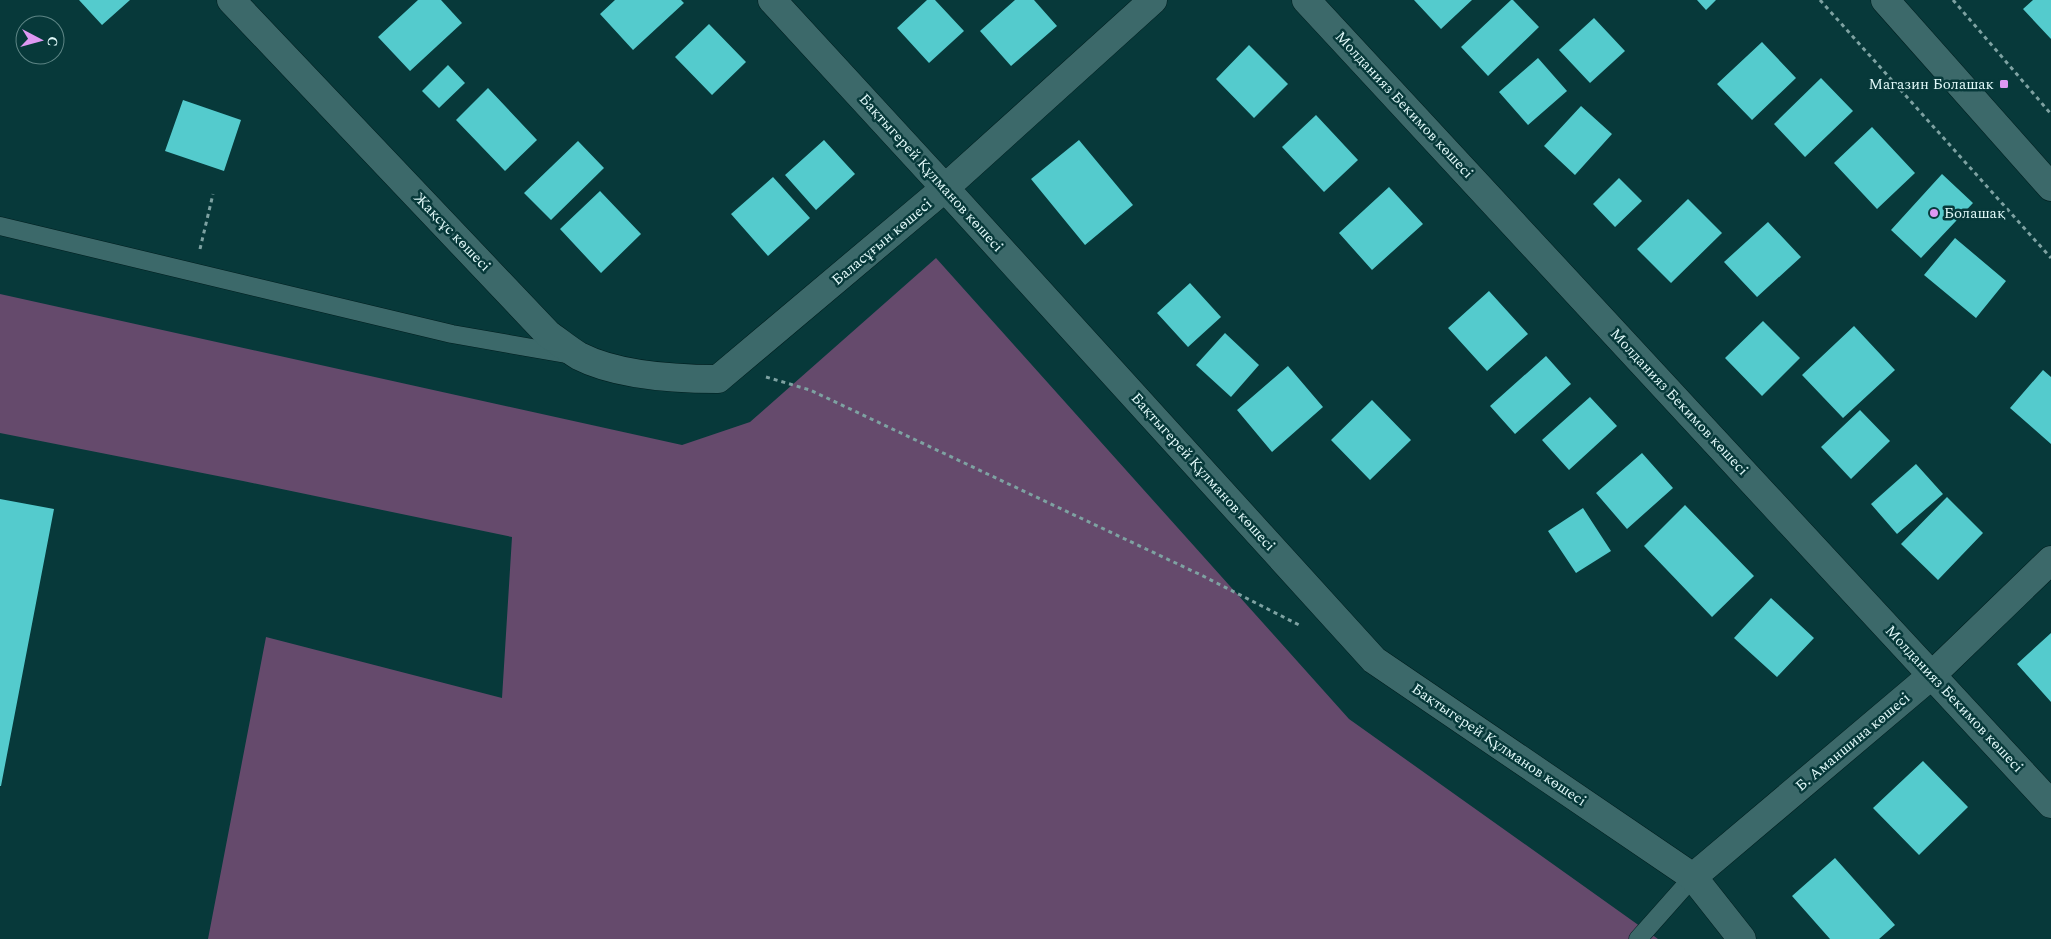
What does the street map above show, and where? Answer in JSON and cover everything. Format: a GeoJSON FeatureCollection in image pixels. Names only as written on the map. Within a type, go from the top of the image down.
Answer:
{"type":"FeatureCollection","features":[{"type":"Feature","properties":{"kind":"street","name":"Жақсұс көшесі"},"geometry":{"type":"LineString","coordinates":[[231,0],[548,334],[580,356],[615,368],[671,379],[718,379]]}},
{"type":"Feature","properties":{"kind":"street","name":"Бақтыгерей Құлманов көшесі"},"geometry":{"type":"LineString","coordinates":[[772,0],[1374,660],[1693,877],[1742,939]]}},
{"type":"Feature","properties":{"kind":"street","name":"Баласұғын көшесі"},"geometry":{"type":"LineString","coordinates":[[718,379],[945,188],[1153,0]]}},
{"type":"Feature","properties":{"kind":"street","name":"Молданияз Бекимов көшесі"},"geometry":{"type":"LineString","coordinates":[[1306,0],[2051,804]]}},
{"type":"Feature","properties":{"kind":"street"},"geometry":{"type":"LineString","coordinates":[[1885,0],[2051,186]]}},
{"type":"Feature","properties":{"kind":"street","name":"Б. Аманшина көшесі"},"geometry":{"type":"LineString","coordinates":[[1693,877],[1932,675],[2051,560]]}},
{"type":"Feature","properties":{"kind":"lane"},"geometry":{"type":"LineString","coordinates":[[0,226],[452,334],[580,356]]}},
{"type":"Feature","properties":{"kind":"lane"},"geometry":{"type":"LineString","coordinates":[[1638,939],[1693,877]]}},
{"type":"Feature","properties":{"kind":"path"},"geometry":{"type":"LineString","coordinates":[[1820,0],[2051,258]]}},
{"type":"Feature","properties":{"kind":"path"},"geometry":{"type":"LineString","coordinates":[[1953,0],[2051,114]]}},
{"type":"Feature","properties":{"kind":"path"},"geometry":{"type":"LineString","coordinates":[[194,272],[213,194]]}},
{"type":"Feature","properties":{"kind":"path"},"geometry":{"type":"LineString","coordinates":[[718,379],[760,375],[810,390],[1201,575],[1305,627]]}},
{"type":"Feature","properties":{"kind":"shaded area"},"geometry":{"type":"Polygon","coordinates":[[[936,258],[1349,719],[1658,939],[208,939],[266,637],[502,698],[512,537],[0,433],[0,294],[682,445],[750,422],[936,258]]]}},
{"type":"Feature","properties":{"kind":"building"},"geometry":{"type":"Polygon","coordinates":[[[79,0],[130,0],[102,25],[79,0]]]}},
{"type":"Feature","properties":{"kind":"building"},"geometry":{"type":"Polygon","coordinates":[[[418,0],[441,0],[462,23],[410,71],[378,37],[418,0]]]}},
{"type":"Feature","properties":{"kind":"building"},"geometry":{"type":"Polygon","coordinates":[[[615,0],[681,0],[684,3],[633,50],[600,14],[615,0]]]}},
{"type":"Feature","properties":{"kind":"building"},"geometry":{"type":"Polygon","coordinates":[[[927,0],[935,0],[964,31],[929,63],[897,28],[927,0]]]}},
{"type":"Feature","properties":{"kind":"building"},"geometry":{"type":"Polygon","coordinates":[[[1015,0],[1034,0],[1057,26],[1011,66],[980,31],[1015,0]]]}},
{"type":"Feature","properties":{"kind":"building"},"geometry":{"type":"Polygon","coordinates":[[[1414,0],[1472,0],[1441,29],[1414,0]]]}},
{"type":"Feature","properties":{"kind":"building"},"geometry":{"type":"Polygon","coordinates":[[[1511,0],[1539,27],[1488,76],[1461,47],[1511,0]]]}},
{"type":"Feature","properties":{"kind":"building"},"geometry":{"type":"Polygon","coordinates":[[[1697,0],[1716,0],[1706,10],[1697,0]]]}},
{"type":"Feature","properties":{"kind":"building"},"geometry":{"type":"Polygon","coordinates":[[[2033,0],[2051,0],[2051,39],[2023,9],[2033,0]]]}},
{"type":"Feature","properties":{"kind":"building"},"geometry":{"type":"Polygon","coordinates":[[[1594,18],[1625,51],[1590,83],[1559,50],[1594,18]]]}},
{"type":"Feature","properties":{"kind":"building"},"geometry":{"type":"Polygon","coordinates":[[[709,24],[746,62],[712,95],[675,57],[709,24]]]}},
{"type":"Feature","properties":{"kind":"building"},"geometry":{"type":"Polygon","coordinates":[[[1762,42],[1796,78],[1752,120],[1717,84],[1762,42]]]}},
{"type":"Feature","properties":{"kind":"building"},"geometry":{"type":"Polygon","coordinates":[[[1249,45],[1288,84],[1254,118],[1216,79],[1249,45]]]}},
{"type":"Feature","properties":{"kind":"building"},"geometry":{"type":"Polygon","coordinates":[[[1538,58],[1567,91],[1528,125],[1499,92],[1538,58]]]}},
{"type":"Feature","properties":{"kind":"building"},"geometry":{"type":"Polygon","coordinates":[[[448,65],[465,83],[439,108],[422,91],[448,65]]]}},
{"type":"Feature","properties":{"kind":"building"},"geometry":{"type":"Polygon","coordinates":[[[1821,78],[1853,111],[1805,157],[1774,124],[1821,78]]]}},
{"type":"Feature","properties":{"kind":"building"},"geometry":{"type":"Polygon","coordinates":[[[488,88],[537,140],[505,171],[456,120],[488,88]]]}},
{"type":"Feature","properties":{"kind":"building"},"geometry":{"type":"Polygon","coordinates":[[[183,100],[241,120],[224,171],[165,151],[183,100]]]}},
{"type":"Feature","properties":{"kind":"building"},"geometry":{"type":"Polygon","coordinates":[[[1581,106],[1612,134],[1575,175],[1544,146],[1581,106]]]}},
{"type":"Feature","properties":{"kind":"building"},"geometry":{"type":"Polygon","coordinates":[[[1316,115],[1358,160],[1324,192],[1282,147],[1316,115]]]}},
{"type":"Feature","properties":{"kind":"building"},"geometry":{"type":"Polygon","coordinates":[[[1872,127],[1915,173],[1877,209],[1834,163],[1872,127]]]}},
{"type":"Feature","properties":{"kind":"building"},"geometry":{"type":"Polygon","coordinates":[[[824,140],[855,174],[816,210],[785,175],[824,140]]]}},
{"type":"Feature","properties":{"kind":"building"},"geometry":{"type":"Polygon","coordinates":[[[1079,140],[1133,205],[1085,245],[1031,179],[1079,140]]]}},
{"type":"Feature","properties":{"kind":"building"},"geometry":{"type":"Polygon","coordinates":[[[578,141],[604,168],[551,220],[524,193],[578,141]]]}},
{"type":"Feature","properties":{"kind":"building"},"geometry":{"type":"Polygon","coordinates":[[[1942,174],[1973,203],[1921,258],[1891,230],[1942,174]]]}},
{"type":"Feature","properties":{"kind":"building"},"geometry":{"type":"Polygon","coordinates":[[[773,177],[810,218],[768,256],[731,214],[773,177]]]}},
{"type":"Feature","properties":{"kind":"building"},"geometry":{"type":"Polygon","coordinates":[[[1619,178],[1642,201],[1615,227],[1593,204],[1619,178]]]}},
{"type":"Feature","properties":{"kind":"building"},"geometry":{"type":"Polygon","coordinates":[[[1389,187],[1423,224],[1372,270],[1339,233],[1389,187]]]}},
{"type":"Feature","properties":{"kind":"building"},"geometry":{"type":"Polygon","coordinates":[[[600,191],[641,234],[601,273],[560,229],[600,191]]]}},
{"type":"Feature","properties":{"kind":"building"},"geometry":{"type":"Polygon","coordinates":[[[1688,199],[1722,233],[1671,283],[1637,249],[1688,199]]]}},
{"type":"Feature","properties":{"kind":"building"},"geometry":{"type":"Polygon","coordinates":[[[1768,222],[1801,257],[1757,297],[1724,262],[1768,222]]]}},
{"type":"Feature","properties":{"kind":"building"},"geometry":{"type":"Polygon","coordinates":[[[1955,238],[2006,281],[1976,318],[1924,275],[1955,238]]]}},
{"type":"Feature","properties":{"kind":"building"},"geometry":{"type":"Polygon","coordinates":[[[1190,283],[1221,317],[1188,347],[1157,313],[1190,283]]]}},
{"type":"Feature","properties":{"kind":"building"},"geometry":{"type":"Polygon","coordinates":[[[1489,291],[1528,334],[1487,371],[1448,328],[1489,291]]]}},
{"type":"Feature","properties":{"kind":"building"},"geometry":{"type":"Polygon","coordinates":[[[1763,321],[1800,358],[1762,396],[1725,358],[1763,321]]]}},
{"type":"Feature","properties":{"kind":"building"},"geometry":{"type":"Polygon","coordinates":[[[1854,326],[1895,370],[1843,418],[1802,375],[1854,326]]]}},
{"type":"Feature","properties":{"kind":"building"},"geometry":{"type":"Polygon","coordinates":[[[1225,333],[1259,365],[1231,397],[1196,365],[1225,333]]]}},
{"type":"Feature","properties":{"kind":"building"},"geometry":{"type":"Polygon","coordinates":[[[1546,356],[1571,384],[1515,434],[1490,406],[1546,356]]]}},
{"type":"Feature","properties":{"kind":"building"},"geometry":{"type":"Polygon","coordinates":[[[1288,366],[1323,407],[1272,452],[1237,410],[1288,366]]]}},
{"type":"Feature","properties":{"kind":"building"},"geometry":{"type":"Polygon","coordinates":[[[2043,370],[2051,377],[2051,444],[2010,408],[2043,370]]]}},
{"type":"Feature","properties":{"kind":"building"},"geometry":{"type":"Polygon","coordinates":[[[1590,397],[1617,426],[1569,470],[1542,440],[1590,397]]]}},
{"type":"Feature","properties":{"kind":"building"},"geometry":{"type":"Polygon","coordinates":[[[1372,400],[1411,440],[1370,480],[1331,440],[1372,400]]]}},
{"type":"Feature","properties":{"kind":"building"},"geometry":{"type":"Polygon","coordinates":[[[1860,410],[1890,441],[1851,479],[1821,447],[1860,410]]]}},
{"type":"Feature","properties":{"kind":"building"},"geometry":{"type":"Polygon","coordinates":[[[1642,453],[1673,488],[1627,529],[1596,493],[1642,453]]]}},
{"type":"Feature","properties":{"kind":"building"},"geometry":{"type":"Polygon","coordinates":[[[1916,464],[1943,494],[1897,534],[1871,504],[1916,464]]]}},
{"type":"Feature","properties":{"kind":"building"},"geometry":{"type":"Polygon","coordinates":[[[1947,497],[1983,533],[1938,580],[1901,544],[1947,497]]]}},
{"type":"Feature","properties":{"kind":"building"},"geometry":{"type":"Polygon","coordinates":[[[0,499],[54,509],[1,786],[0,786],[0,499]]]}},
{"type":"Feature","properties":{"kind":"building"},"geometry":{"type":"Polygon","coordinates":[[[1685,505],[1754,576],[1712,617],[1644,546],[1685,505]]]}},
{"type":"Feature","properties":{"kind":"building"},"geometry":{"type":"Polygon","coordinates":[[[1583,508],[1611,551],[1576,573],[1548,531],[1583,508]]]}},
{"type":"Feature","properties":{"kind":"building"},"geometry":{"type":"Polygon","coordinates":[[[1771,598],[1814,638],[1777,677],[1734,638],[1771,598]]]}},
{"type":"Feature","properties":{"kind":"building"},"geometry":{"type":"Polygon","coordinates":[[[2051,633],[2051,702],[2017,664],[2051,633]]]}},
{"type":"Feature","properties":{"kind":"building"},"geometry":{"type":"Polygon","coordinates":[[[1923,761],[1968,807],[1919,855],[1873,808],[1923,761]]]}},
{"type":"Feature","properties":{"kind":"building"},"geometry":{"type":"Polygon","coordinates":[[[1835,858],[1895,925],[1879,939],[1830,939],[1792,896],[1835,858]]]}},
{"type":"Feature","properties":{"kind":"place","name":"Магазин Болашак"},"geometry":{"type":"Point","coordinates":[2004,84]}},
{"type":"Feature","properties":{"kind":"place","name":"Болашақ"},"geometry":{"type":"Point","coordinates":[1934,213]}}]}
